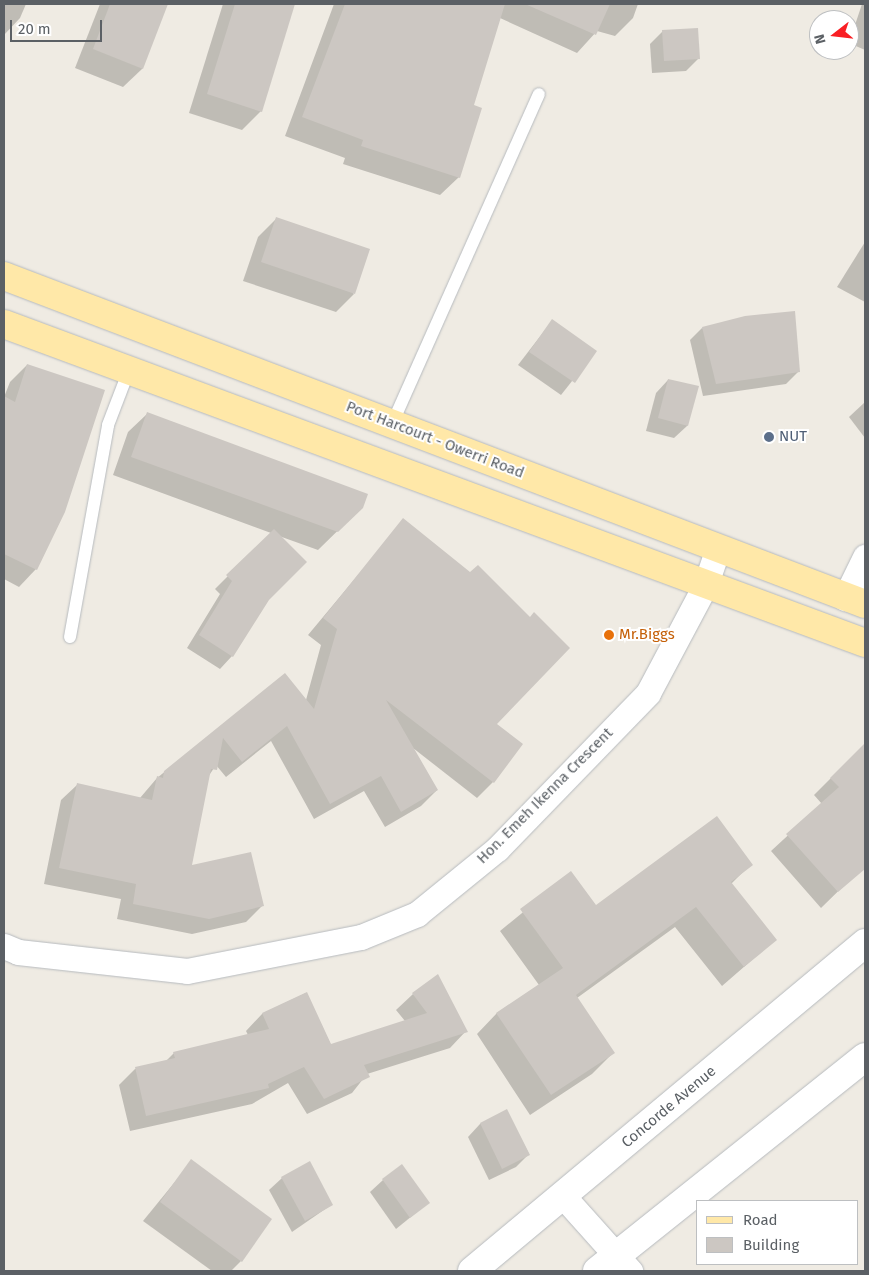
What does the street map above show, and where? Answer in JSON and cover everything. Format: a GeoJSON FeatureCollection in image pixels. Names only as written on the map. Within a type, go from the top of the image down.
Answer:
{"type":"FeatureCollection","features":[{"type":"Feature","properties":{"kind":"main road","name":"Port Harcourt - Owerri Road"},"geometry":{"type":"LineString","coordinates":[[4,276],[855,601]]}},
{"type":"Feature","properties":{"kind":"main road"},"geometry":{"type":"LineString","coordinates":[[4,324],[128,373],[865,643]]}},
{"type":"Feature","properties":{"kind":"street","name":"Hon. Emeh Ikenna Crescent"},"geometry":{"type":"LineString","coordinates":[[4,946],[18,952],[187,971],[361,937],[417,914],[497,848],[648,693],[706,586],[718,549]]}},
{"type":"Feature","properties":{"kind":"street"},"geometry":{"type":"LineString","coordinates":[[855,601],[865,557]]}},
{"type":"Feature","properties":{"kind":"street","name":"Concorde Avenue"},"geometry":{"type":"LineString","coordinates":[[472,1271],[865,943]]}},
{"type":"Feature","properties":{"kind":"street"},"geometry":{"type":"LineString","coordinates":[[562,1196],[615,1266],[865,1056]]}},
{"type":"Feature","properties":{"kind":"lane"},"geometry":{"type":"LineString","coordinates":[[392,424],[539,94]]}},
{"type":"Feature","properties":{"kind":"lane"},"geometry":{"type":"LineString","coordinates":[[70,637],[108,425],[128,373]]}},
{"type":"Feature","properties":{"kind":"building"},"geometry":{"type":"Polygon","coordinates":[[[110,4],[168,4],[143,69],[93,49],[110,4]]]}},
{"type":"Feature","properties":{"kind":"building"},"geometry":{"type":"Polygon","coordinates":[[[235,4],[295,4],[262,112],[207,94],[235,4]]]}},
{"type":"Feature","properties":{"kind":"building"},"geometry":{"type":"Polygon","coordinates":[[[345,4],[505,4],[474,105],[482,108],[460,178],[361,146],[363,140],[302,117],[345,4]]]}},
{"type":"Feature","properties":{"kind":"building"},"geometry":{"type":"Polygon","coordinates":[[[525,4],[610,4],[596,35],[525,4]]]}},
{"type":"Feature","properties":{"kind":"building"},"geometry":{"type":"Polygon","coordinates":[[[698,28],[700,59],[664,61],[662,30],[698,28]]]}},
{"type":"Feature","properties":{"kind":"building"},"geometry":{"type":"Polygon","coordinates":[[[276,217],[370,249],[355,294],[261,262],[276,217]]]}},
{"type":"Feature","properties":{"kind":"building"},"geometry":{"type":"Polygon","coordinates":[[[795,311],[800,372],[716,384],[702,327],[745,316],[795,311]]]}},
{"type":"Feature","properties":{"kind":"building"},"geometry":{"type":"Polygon","coordinates":[[[552,319],[597,351],[575,383],[529,352],[552,319]]]}},
{"type":"Feature","properties":{"kind":"building"},"geometry":{"type":"Polygon","coordinates":[[[27,364],[105,390],[65,512],[37,570],[4,554],[4,396],[15,402],[27,364]]]}},
{"type":"Feature","properties":{"kind":"building"},"geometry":{"type":"Polygon","coordinates":[[[668,379],[699,386],[688,426],[658,418],[668,379]]]}},
{"type":"Feature","properties":{"kind":"building"},"geometry":{"type":"Polygon","coordinates":[[[147,412],[368,494],[363,508],[338,532],[131,457],[147,412]]]}},
{"type":"Feature","properties":{"kind":"building"},"geometry":{"type":"Polygon","coordinates":[[[403,518],[470,572],[478,565],[530,617],[534,612],[570,648],[497,724],[523,744],[494,783],[386,700],[438,790],[401,812],[381,776],[330,804],[287,726],[242,762],[223,738],[217,770],[211,769],[192,865],[251,852],[264,906],[209,919],[133,904],[136,884],[59,868],[77,783],[152,800],[157,776],[163,778],[164,771],[285,673],[314,709],[337,629],[323,618],[403,518]]]}},
{"type":"Feature","properties":{"kind":"building"},"geometry":{"type":"Polygon","coordinates":[[[274,529],[307,562],[269,600],[233,657],[199,635],[232,581],[226,575],[274,529]]]}},
{"type":"Feature","properties":{"kind":"building"},"geometry":{"type":"Polygon","coordinates":[[[865,743],[865,869],[838,892],[786,834],[839,787],[830,778],[865,743]]]}},
{"type":"Feature","properties":{"kind":"building"},"geometry":{"type":"Polygon","coordinates":[[[717,816],[753,865],[731,882],[777,940],[744,967],[696,907],[576,995],[615,1053],[551,1095],[496,1013],[563,968],[520,909],[571,871],[596,905],[717,816]]]}},
{"type":"Feature","properties":{"kind":"building"},"geometry":{"type":"Polygon","coordinates":[[[438,974],[468,1032],[364,1065],[370,1077],[324,1099],[304,1067],[268,1084],[269,1088],[146,1116],[135,1067],[175,1058],[173,1052],[269,1029],[262,1013],[307,992],[331,1044],[427,1013],[412,993],[438,974]]]}},
{"type":"Feature","properties":{"kind":"building"},"geometry":{"type":"Polygon","coordinates":[[[507,1109],[530,1155],[502,1169],[480,1123],[507,1109]]]}},
{"type":"Feature","properties":{"kind":"building"},"geometry":{"type":"Polygon","coordinates":[[[191,1159],[272,1219],[242,1262],[160,1202],[191,1159]]]}},
{"type":"Feature","properties":{"kind":"building"},"geometry":{"type":"Polygon","coordinates":[[[310,1161],[333,1205],[305,1221],[281,1177],[310,1161]]]}},
{"type":"Feature","properties":{"kind":"building"},"geometry":{"type":"Polygon","coordinates":[[[402,1164],[430,1203],[410,1218],[382,1179],[402,1164]]]}},
{"type":"Feature","properties":{"kind":"place","name":"NUT"},"geometry":{"type":"Point","coordinates":[769,437]}},
{"type":"Feature","properties":{"kind":"place","name":"Mr.Biggs"},"geometry":{"type":"Point","coordinates":[609,635]}}]}
